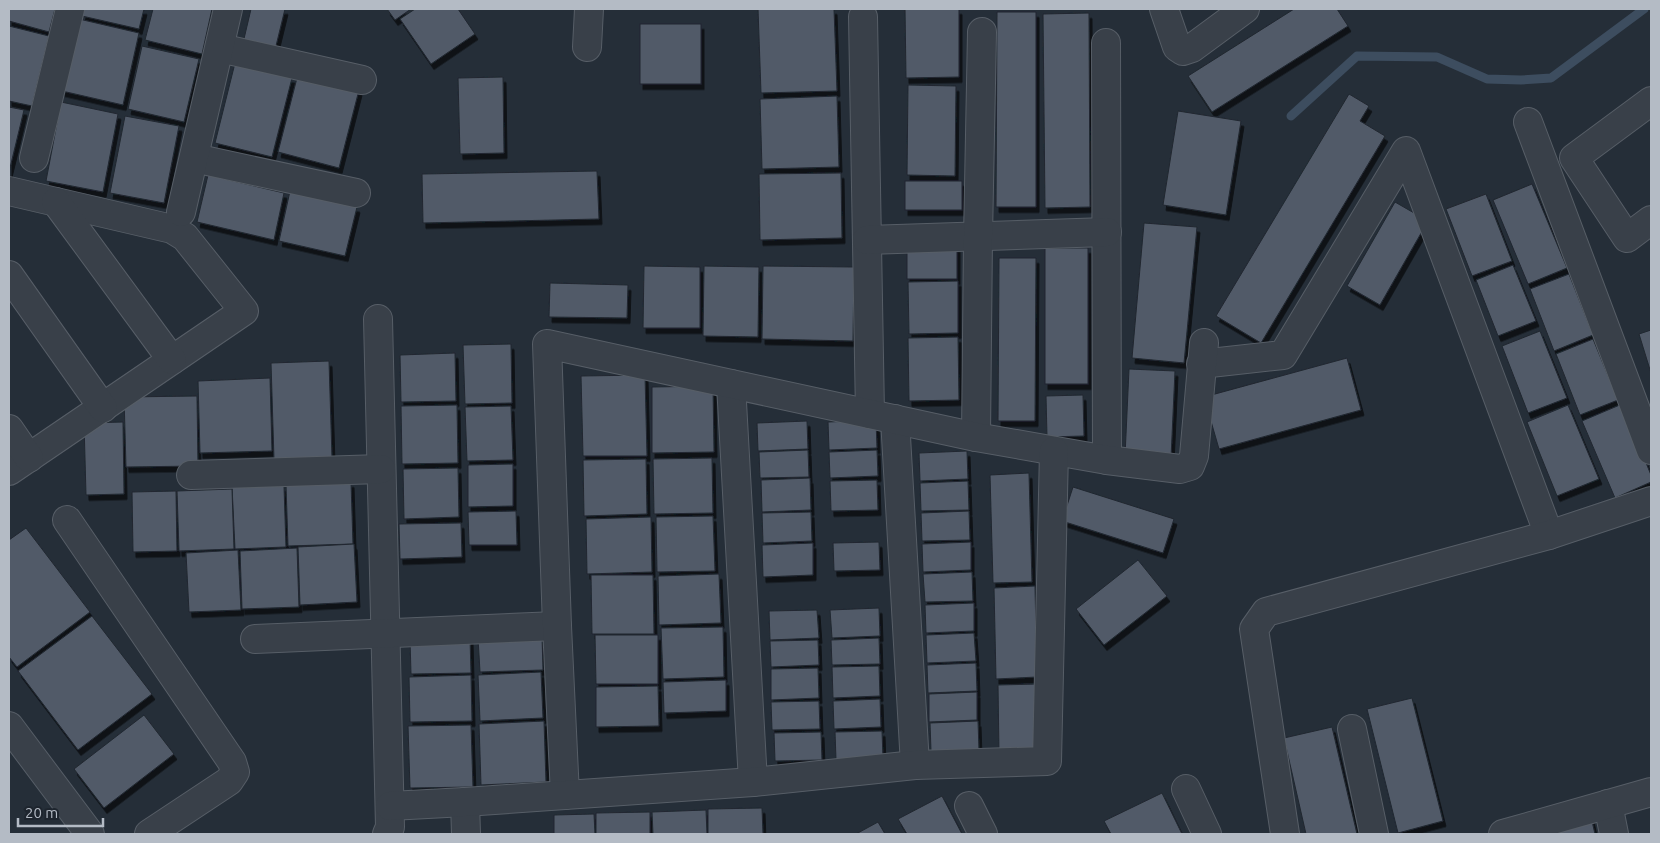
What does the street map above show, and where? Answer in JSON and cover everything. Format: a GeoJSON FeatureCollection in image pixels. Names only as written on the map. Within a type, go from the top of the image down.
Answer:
{"type":"FeatureCollection","features":[{"type":"Feature","properties":{"kind":"street"},"geometry":{"type":"LineString","coordinates":[[34,158],[70,9]]}},
{"type":"Feature","properties":{"kind":"street"},"geometry":{"type":"LineString","coordinates":[[180,212],[228,9]]}},
{"type":"Feature","properties":{"kind":"street"},"geometry":{"type":"LineString","coordinates":[[587,47],[589,9]]}},
{"type":"Feature","properties":{"kind":"street"},"geometry":{"type":"LineString","coordinates":[[1164,9],[1177,48],[1183,51],[1192,48],[1246,9]]}},
{"type":"Feature","properties":{"kind":"street"},"geometry":{"type":"LineString","coordinates":[[863,17],[867,240],[915,765]]}},
{"type":"Feature","properties":{"kind":"street"},"geometry":{"type":"LineString","coordinates":[[976,437],[982,32]]}},
{"type":"Feature","properties":{"kind":"street"},"geometry":{"type":"LineString","coordinates":[[1106,43],[1107,460]]}},
{"type":"Feature","properties":{"kind":"street"},"geometry":{"type":"LineString","coordinates":[[220,48],[362,80]]}},
{"type":"Feature","properties":{"kind":"street"},"geometry":{"type":"LineString","coordinates":[[1651,101],[1574,158],[1627,238],[1651,220]]}},
{"type":"Feature","properties":{"kind":"street"},"geometry":{"type":"LineString","coordinates":[[1528,122],[1651,450]]}},
{"type":"Feature","properties":{"kind":"street"},"geometry":{"type":"LineString","coordinates":[[565,795],[547,344],[976,437],[1107,460],[1180,469],[1190,466],[1194,456],[1202,353],[1284,355],[1406,151],[1549,535]]}},
{"type":"Feature","properties":{"kind":"street"},"geometry":{"type":"LineString","coordinates":[[194,158],[356,193]]}},
{"type":"Feature","properties":{"kind":"street"},"geometry":{"type":"LineString","coordinates":[[9,191],[172,229],[185,237],[244,311],[19,464],[9,429]]}},
{"type":"Feature","properties":{"kind":"street"},"geometry":{"type":"LineString","coordinates":[[56,202],[172,360]]}},
{"type":"Feature","properties":{"kind":"street"},"geometry":{"type":"LineString","coordinates":[[867,240],[1107,232]]}},
{"type":"Feature","properties":{"kind":"street"},"geometry":{"type":"LineString","coordinates":[[12,287],[103,408]]}},
{"type":"Feature","properties":{"kind":"street"},"geometry":{"type":"LineString","coordinates":[[378,319],[390,806],[388,834]]}},
{"type":"Feature","properties":{"kind":"street"},"geometry":{"type":"LineString","coordinates":[[731,384],[753,782]]}},
{"type":"Feature","properties":{"kind":"street"},"geometry":{"type":"LineString","coordinates":[[390,806],[753,782],[915,765],[1047,761],[1054,451]]}},
{"type":"Feature","properties":{"kind":"street"},"geometry":{"type":"LineString","coordinates":[[191,475],[381,469]]}},
{"type":"Feature","properties":{"kind":"street"},"geometry":{"type":"LineString","coordinates":[[1285,834],[1254,629],[1266,612],[1549,535],[1651,501]]}},
{"type":"Feature","properties":{"kind":"street"},"geometry":{"type":"LineString","coordinates":[[67,520],[232,762],[235,772],[229,781],[148,834]]}},
{"type":"Feature","properties":{"kind":"street"},"geometry":{"type":"LineString","coordinates":[[255,639],[557,626]]}},
{"type":"Feature","properties":{"kind":"street"},"geometry":{"type":"LineString","coordinates":[[9,726],[90,834]]}},
{"type":"Feature","properties":{"kind":"street"},"geometry":{"type":"LineString","coordinates":[[1352,729],[1374,834]]}},
{"type":"Feature","properties":{"kind":"street"},"geometry":{"type":"LineString","coordinates":[[1186,789],[1207,834]]}},
{"type":"Feature","properties":{"kind":"street"},"geometry":{"type":"LineString","coordinates":[[1503,834],[1651,792]]}},
{"type":"Feature","properties":{"kind":"street"},"geometry":{"type":"LineString","coordinates":[[465,802],[466,834]]}},
{"type":"Feature","properties":{"kind":"street"},"geometry":{"type":"LineString","coordinates":[[1608,804],[1614,834]]}},
{"type":"Feature","properties":{"kind":"street"},"geometry":{"type":"LineString","coordinates":[[969,806],[983,834]]}},
{"type":"Feature","properties":{"kind":"building"},"geometry":{"type":"Polygon","coordinates":[[[9,9],[55,9],[49,32],[9,21],[9,9]]]}},
{"type":"Feature","properties":{"kind":"building"},"geometry":{"type":"Polygon","coordinates":[[[84,9],[144,9],[139,29],[82,16],[84,9]]]}},
{"type":"Feature","properties":{"kind":"building"},"geometry":{"type":"Polygon","coordinates":[[[153,9],[212,9],[202,54],[145,40],[153,9]]]}},
{"type":"Feature","properties":{"kind":"building"},"geometry":{"type":"Polygon","coordinates":[[[251,9],[285,9],[275,50],[243,43],[251,9]]]}},
{"type":"Feature","properties":{"kind":"building"},"geometry":{"type":"Polygon","coordinates":[[[387,9],[411,9],[395,20],[387,9]]]}},
{"type":"Feature","properties":{"kind":"building"},"geometry":{"type":"Polygon","coordinates":[[[415,9],[458,9],[475,34],[431,64],[400,19],[415,9]]]}},
{"type":"Feature","properties":{"kind":"building"},"geometry":{"type":"Polygon","coordinates":[[[758,9],[834,9],[837,91],[761,93],[758,9]]]}},
{"type":"Feature","properties":{"kind":"building"},"geometry":{"type":"Polygon","coordinates":[[[905,9],[959,9],[959,77],[906,78],[905,9]]]}},
{"type":"Feature","properties":{"kind":"building"},"geometry":{"type":"Polygon","coordinates":[[[1294,9],[1337,9],[1348,26],[1212,112],[1188,76],[1294,9]]]}},
{"type":"Feature","properties":{"kind":"building"},"geometry":{"type":"Polygon","coordinates":[[[997,12],[1036,12],[1036,207],[996,207],[997,12]]]}},
{"type":"Feature","properties":{"kind":"building"},"geometry":{"type":"Polygon","coordinates":[[[1089,13],[1090,207],[1045,208],[1043,14],[1089,13]]]}},
{"type":"Feature","properties":{"kind":"building"},"geometry":{"type":"Polygon","coordinates":[[[79,19],[139,33],[123,105],[62,91],[79,19]]]}},
{"type":"Feature","properties":{"kind":"building"},"geometry":{"type":"Polygon","coordinates":[[[640,24],[701,24],[701,84],[640,84],[640,24]]]}},
{"type":"Feature","properties":{"kind":"building"},"geometry":{"type":"Polygon","coordinates":[[[9,26],[49,36],[32,106],[9,101],[9,26]]]}},
{"type":"Feature","properties":{"kind":"building"},"geometry":{"type":"Polygon","coordinates":[[[142,46],[199,59],[184,122],[128,109],[142,46]]]}},
{"type":"Feature","properties":{"kind":"building"},"geometry":{"type":"Polygon","coordinates":[[[235,63],[292,78],[272,157],[215,143],[235,63]]]}},
{"type":"Feature","properties":{"kind":"building"},"geometry":{"type":"Polygon","coordinates":[[[298,74],[359,90],[339,168],[278,152],[298,74]]]}},
{"type":"Feature","properties":{"kind":"building"},"geometry":{"type":"Polygon","coordinates":[[[503,77],[504,153],[460,154],[458,78],[503,77]]]}},
{"type":"Feature","properties":{"kind":"building"},"geometry":{"type":"Polygon","coordinates":[[[908,85],[956,86],[955,176],[907,175],[908,85]]]}},
{"type":"Feature","properties":{"kind":"building"},"geometry":{"type":"Polygon","coordinates":[[[1349,94],[1369,106],[1360,121],[1385,136],[1261,343],[1216,316],[1349,94]]]}},
{"type":"Feature","properties":{"kind":"building"},"geometry":{"type":"Polygon","coordinates":[[[837,96],[839,167],[762,169],[760,99],[837,96]]]}},
{"type":"Feature","properties":{"kind":"building"},"geometry":{"type":"Polygon","coordinates":[[[61,102],[118,114],[103,192],[46,181],[61,102]]]}},
{"type":"Feature","properties":{"kind":"building"},"geometry":{"type":"Polygon","coordinates":[[[9,107],[24,110],[9,172],[9,107]]]}},
{"type":"Feature","properties":{"kind":"building"},"geometry":{"type":"Polygon","coordinates":[[[1178,111],[1241,121],[1226,215],[1163,205],[1178,111]]]}},
{"type":"Feature","properties":{"kind":"building"},"geometry":{"type":"Polygon","coordinates":[[[125,116],[179,126],[164,203],[110,193],[125,116]]]}},
{"type":"Feature","properties":{"kind":"building"},"geometry":{"type":"Polygon","coordinates":[[[597,171],[599,219],[423,223],[422,174],[597,171]]]}},
{"type":"Feature","properties":{"kind":"building"},"geometry":{"type":"Polygon","coordinates":[[[841,173],[842,238],[760,240],[759,174],[841,173]]]}},
{"type":"Feature","properties":{"kind":"building"},"geometry":{"type":"Polygon","coordinates":[[[208,175],[284,193],[274,240],[197,222],[208,175]]]}},
{"type":"Feature","properties":{"kind":"building"},"geometry":{"type":"Polygon","coordinates":[[[905,181],[962,181],[962,210],[905,210],[905,181]]]}},
{"type":"Feature","properties":{"kind":"building"},"geometry":{"type":"Polygon","coordinates":[[[1532,184],[1567,268],[1528,284],[1493,200],[1532,184]]]}},
{"type":"Feature","properties":{"kind":"building"},"geometry":{"type":"Polygon","coordinates":[[[290,191],[357,207],[345,256],[279,241],[290,191]]]}},
{"type":"Feature","properties":{"kind":"building"},"geometry":{"type":"Polygon","coordinates":[[[1486,194],[1512,261],[1472,276],[1446,209],[1486,194]]]}},
{"type":"Feature","properties":{"kind":"building"},"geometry":{"type":"Polygon","coordinates":[[[1395,202],[1428,221],[1380,305],[1347,286],[1395,202]]]}},
{"type":"Feature","properties":{"kind":"building"},"geometry":{"type":"Polygon","coordinates":[[[1144,223],[1197,227],[1184,363],[1132,358],[1144,223]]]}},
{"type":"Feature","properties":{"kind":"building"},"geometry":{"type":"Polygon","coordinates":[[[907,247],[957,247],[957,279],[907,279],[907,247]]]}},
{"type":"Feature","properties":{"kind":"building"},"geometry":{"type":"Polygon","coordinates":[[[1045,248],[1088,248],[1088,384],[1045,384],[1045,248]]]}},
{"type":"Feature","properties":{"kind":"building"},"geometry":{"type":"Polygon","coordinates":[[[999,258],[1036,258],[1035,421],[998,421],[999,258]]]}},
{"type":"Feature","properties":{"kind":"building"},"geometry":{"type":"Polygon","coordinates":[[[1513,265],[1536,321],[1498,336],[1476,280],[1513,265]]]}},
{"type":"Feature","properties":{"kind":"building"},"geometry":{"type":"Polygon","coordinates":[[[644,266],[700,267],[700,328],[643,328],[644,266]]]}},
{"type":"Feature","properties":{"kind":"building"},"geometry":{"type":"Polygon","coordinates":[[[704,266],[759,267],[758,337],[703,336],[704,266]]]}},
{"type":"Feature","properties":{"kind":"building"},"geometry":{"type":"Polygon","coordinates":[[[763,266],[854,267],[853,341],[762,339],[763,266]]]}},
{"type":"Feature","properties":{"kind":"building"},"geometry":{"type":"Polygon","coordinates":[[[1569,274],[1593,335],[1554,351],[1530,289],[1569,274]]]}},
{"type":"Feature","properties":{"kind":"building"},"geometry":{"type":"Polygon","coordinates":[[[958,281],[958,333],[909,334],[908,282],[958,281]]]}},
{"type":"Feature","properties":{"kind":"building"},"geometry":{"type":"Polygon","coordinates":[[[550,283],[628,285],[627,318],[549,317],[550,283]]]}},
{"type":"Feature","properties":{"kind":"building"},"geometry":{"type":"Polygon","coordinates":[[[1651,330],[1651,373],[1639,334],[1651,330]]]}},
{"type":"Feature","properties":{"kind":"building"},"geometry":{"type":"Polygon","coordinates":[[[1540,331],[1567,398],[1528,413],[1502,346],[1540,331]]]}},
{"type":"Feature","properties":{"kind":"building"},"geometry":{"type":"Polygon","coordinates":[[[958,337],[959,400],[909,401],[908,338],[958,337]]]}},
{"type":"Feature","properties":{"kind":"building"},"geometry":{"type":"Polygon","coordinates":[[[1593,339],[1618,400],[1580,415],[1556,354],[1593,339]]]}},
{"type":"Feature","properties":{"kind":"building"},"geometry":{"type":"Polygon","coordinates":[[[511,344],[512,403],[465,404],[463,345],[511,344]]]}},
{"type":"Feature","properties":{"kind":"building"},"geometry":{"type":"Polygon","coordinates":[[[455,353],[456,401],[401,402],[400,355],[455,353]]]}},
{"type":"Feature","properties":{"kind":"building"},"geometry":{"type":"Polygon","coordinates":[[[1347,358],[1361,410],[1219,449],[1204,397],[1347,358]]]}},
{"type":"Feature","properties":{"kind":"building"},"geometry":{"type":"Polygon","coordinates":[[[329,361],[332,458],[274,460],[271,363],[329,361]]]}},
{"type":"Feature","properties":{"kind":"building"},"geometry":{"type":"Polygon","coordinates":[[[1129,369],[1175,371],[1171,458],[1125,456],[1129,369]]]}},
{"type":"Feature","properties":{"kind":"building"},"geometry":{"type":"Polygon","coordinates":[[[645,375],[647,456],[583,456],[581,376],[645,375]]]}},
{"type":"Feature","properties":{"kind":"building"},"geometry":{"type":"Polygon","coordinates":[[[270,378],[272,451],[200,453],[198,381],[270,378]]]}},
{"type":"Feature","properties":{"kind":"building"},"geometry":{"type":"Polygon","coordinates":[[[713,386],[714,452],[652,453],[652,387],[713,386]]]}},
{"type":"Feature","properties":{"kind":"building"},"geometry":{"type":"Polygon","coordinates":[[[1083,395],[1084,436],[1047,437],[1046,396],[1083,395]]]}},
{"type":"Feature","properties":{"kind":"building"},"geometry":{"type":"Polygon","coordinates":[[[197,396],[198,466],[126,467],[124,397],[197,396]]]}},
{"type":"Feature","properties":{"kind":"building"},"geometry":{"type":"Polygon","coordinates":[[[1622,404],[1651,475],[1651,482],[1615,498],[1582,421],[1622,404]]]}},
{"type":"Feature","properties":{"kind":"building"},"geometry":{"type":"Polygon","coordinates":[[[457,405],[458,463],[402,464],[401,406],[457,405]]]}},
{"type":"Feature","properties":{"kind":"building"},"geometry":{"type":"Polygon","coordinates":[[[1568,405],[1599,479],[1557,496],[1527,422],[1568,405]]]}},
{"type":"Feature","properties":{"kind":"building"},"geometry":{"type":"Polygon","coordinates":[[[511,406],[513,460],[467,461],[465,407],[511,406]]]}},
{"type":"Feature","properties":{"kind":"building"},"geometry":{"type":"Polygon","coordinates":[[[876,420],[877,448],[829,450],[828,422],[876,420]]]}},
{"type":"Feature","properties":{"kind":"building"},"geometry":{"type":"Polygon","coordinates":[[[807,421],[808,449],[758,451],[757,423],[807,421]]]}},
{"type":"Feature","properties":{"kind":"building"},"geometry":{"type":"Polygon","coordinates":[[[123,422],[124,494],[86,495],[84,423],[123,422]]]}},
{"type":"Feature","properties":{"kind":"building"},"geometry":{"type":"Polygon","coordinates":[[[808,450],[809,477],[760,478],[759,452],[808,450]]]}},
{"type":"Feature","properties":{"kind":"building"},"geometry":{"type":"Polygon","coordinates":[[[877,450],[878,476],[830,478],[829,452],[877,450]]]}},
{"type":"Feature","properties":{"kind":"building"},"geometry":{"type":"Polygon","coordinates":[[[967,451],[968,479],[920,481],[919,453],[967,451]]]}},
{"type":"Feature","properties":{"kind":"building"},"geometry":{"type":"Polygon","coordinates":[[[712,458],[713,513],[654,514],[653,459],[712,458]]]}},
{"type":"Feature","properties":{"kind":"building"},"geometry":{"type":"Polygon","coordinates":[[[646,459],[647,514],[584,516],[583,460],[646,459]]]}},
{"type":"Feature","properties":{"kind":"building"},"geometry":{"type":"Polygon","coordinates":[[[513,464],[513,506],[468,507],[468,465],[513,464]]]}},
{"type":"Feature","properties":{"kind":"building"},"geometry":{"type":"Polygon","coordinates":[[[458,468],[459,517],[404,519],[403,469],[458,468]]]}},
{"type":"Feature","properties":{"kind":"building"},"geometry":{"type":"Polygon","coordinates":[[[1029,473],[1032,582],[993,583],[990,475],[1029,473]]]}},
{"type":"Feature","properties":{"kind":"building"},"geometry":{"type":"Polygon","coordinates":[[[810,478],[811,510],[762,512],[761,480],[810,478]]]}},
{"type":"Feature","properties":{"kind":"building"},"geometry":{"type":"Polygon","coordinates":[[[877,480],[878,510],[831,511],[830,481],[877,480]]]}},
{"type":"Feature","properties":{"kind":"building"},"geometry":{"type":"Polygon","coordinates":[[[968,481],[969,510],[921,511],[920,483],[968,481]]]}},
{"type":"Feature","properties":{"kind":"building"},"geometry":{"type":"Polygon","coordinates":[[[351,482],[353,544],[288,546],[286,485],[351,482]]]}},
{"type":"Feature","properties":{"kind":"building"},"geometry":{"type":"Polygon","coordinates":[[[284,486],[286,547],[235,549],[232,487],[284,486]]]}},
{"type":"Feature","properties":{"kind":"building"},"geometry":{"type":"Polygon","coordinates":[[[1073,487],[1174,519],[1163,553],[1062,521],[1073,487]]]}},
{"type":"Feature","properties":{"kind":"building"},"geometry":{"type":"Polygon","coordinates":[[[232,489],[234,549],[179,551],[177,491],[232,489]]]}},
{"type":"Feature","properties":{"kind":"building"},"geometry":{"type":"Polygon","coordinates":[[[176,491],[177,551],[133,552],[132,492],[176,491]]]}},
{"type":"Feature","properties":{"kind":"building"},"geometry":{"type":"Polygon","coordinates":[[[516,511],[517,545],[469,545],[468,512],[516,511]]]}},
{"type":"Feature","properties":{"kind":"building"},"geometry":{"type":"Polygon","coordinates":[[[969,511],[970,540],[922,541],[921,513],[969,511]]]}},
{"type":"Feature","properties":{"kind":"building"},"geometry":{"type":"Polygon","coordinates":[[[811,512],[812,541],[763,543],[762,513],[811,512]]]}},
{"type":"Feature","properties":{"kind":"building"},"geometry":{"type":"Polygon","coordinates":[[[713,516],[715,571],[657,572],[656,517],[713,516]]]}},
{"type":"Feature","properties":{"kind":"building"},"geometry":{"type":"Polygon","coordinates":[[[651,517],[652,572],[587,574],[586,519],[651,517]]]}},
{"type":"Feature","properties":{"kind":"building"},"geometry":{"type":"Polygon","coordinates":[[[461,523],[462,557],[400,559],[399,524],[461,523]]]}},
{"type":"Feature","properties":{"kind":"building"},"geometry":{"type":"Polygon","coordinates":[[[26,528],[90,612],[17,667],[9,657],[9,540],[26,528]]]}},
{"type":"Feature","properties":{"kind":"building"},"geometry":{"type":"Polygon","coordinates":[[[879,542],[880,570],[834,571],[833,543],[879,542]]]}},
{"type":"Feature","properties":{"kind":"building"},"geometry":{"type":"Polygon","coordinates":[[[971,542],[971,570],[923,572],[922,544],[971,542]]]}},
{"type":"Feature","properties":{"kind":"building"},"geometry":{"type":"Polygon","coordinates":[[[813,543],[813,575],[763,577],[762,545],[813,543]]]}},
{"type":"Feature","properties":{"kind":"building"},"geometry":{"type":"Polygon","coordinates":[[[354,544],[357,602],[300,605],[298,547],[354,544]]]}},
{"type":"Feature","properties":{"kind":"building"},"geometry":{"type":"Polygon","coordinates":[[[297,548],[299,607],[242,609],[240,551],[297,548]]]}},
{"type":"Feature","properties":{"kind":"building"},"geometry":{"type":"Polygon","coordinates":[[[238,550],[241,610],[189,612],[186,553],[238,550]]]}},
{"type":"Feature","properties":{"kind":"building"},"geometry":{"type":"Polygon","coordinates":[[[1138,560],[1167,596],[1104,645],[1076,609],[1138,560]]]}},
{"type":"Feature","properties":{"kind":"building"},"geometry":{"type":"Polygon","coordinates":[[[972,572],[973,601],[925,602],[923,574],[972,572]]]}},
{"type":"Feature","properties":{"kind":"building"},"geometry":{"type":"Polygon","coordinates":[[[719,574],[721,623],[659,625],[658,576],[719,574]]]}},
{"type":"Feature","properties":{"kind":"building"},"geometry":{"type":"Polygon","coordinates":[[[591,575],[653,575],[654,634],[592,634],[591,575]]]}},
{"type":"Feature","properties":{"kind":"building"},"geometry":{"type":"Polygon","coordinates":[[[1035,586],[1037,677],[996,679],[994,588],[1035,586]]]}},
{"type":"Feature","properties":{"kind":"building"},"geometry":{"type":"Polygon","coordinates":[[[974,603],[974,631],[926,633],[925,605],[974,603]]]}},
{"type":"Feature","properties":{"kind":"building"},"geometry":{"type":"Polygon","coordinates":[[[879,608],[880,636],[832,638],[830,610],[879,608]]]}},
{"type":"Feature","properties":{"kind":"building"},"geometry":{"type":"Polygon","coordinates":[[[817,610],[819,638],[770,640],[769,611],[817,610]]]}},
{"type":"Feature","properties":{"kind":"building"},"geometry":{"type":"Polygon","coordinates":[[[92,616],[152,694],[78,750],[18,671],[92,616]]]}},
{"type":"Feature","properties":{"kind":"building"},"geometry":{"type":"Polygon","coordinates":[[[723,627],[724,677],[663,679],[661,628],[723,627]]]}},
{"type":"Feature","properties":{"kind":"building"},"geometry":{"type":"Polygon","coordinates":[[[974,633],[976,661],[927,663],[926,635],[974,633]]]}},
{"type":"Feature","properties":{"kind":"building"},"geometry":{"type":"Polygon","coordinates":[[[595,635],[658,635],[658,684],[596,684],[595,635]]]}},
{"type":"Feature","properties":{"kind":"building"},"geometry":{"type":"Polygon","coordinates":[[[542,636],[543,670],[480,672],[478,638],[542,636]]]}},
{"type":"Feature","properties":{"kind":"building"},"geometry":{"type":"Polygon","coordinates":[[[470,638],[471,673],[411,674],[410,640],[470,638]]]}},
{"type":"Feature","properties":{"kind":"building"},"geometry":{"type":"Polygon","coordinates":[[[879,638],[880,664],[832,665],[831,640],[879,638]]]}},
{"type":"Feature","properties":{"kind":"building"},"geometry":{"type":"Polygon","coordinates":[[[818,640],[819,665],[771,667],[770,641],[818,640]]]}},
{"type":"Feature","properties":{"kind":"building"},"geometry":{"type":"Polygon","coordinates":[[[976,663],[977,691],[928,693],[927,665],[976,663]]]}},
{"type":"Feature","properties":{"kind":"building"},"geometry":{"type":"Polygon","coordinates":[[[879,666],[880,696],[833,698],[832,667],[879,666]]]}},
{"type":"Feature","properties":{"kind":"building"},"geometry":{"type":"Polygon","coordinates":[[[818,668],[819,698],[771,700],[771,669],[818,668]]]}},
{"type":"Feature","properties":{"kind":"building"},"geometry":{"type":"Polygon","coordinates":[[[541,672],[543,718],[480,721],[478,675],[541,672]]]}},
{"type":"Feature","properties":{"kind":"building"},"geometry":{"type":"Polygon","coordinates":[[[471,675],[472,721],[410,722],[409,677],[471,675]]]}},
{"type":"Feature","properties":{"kind":"building"},"geometry":{"type":"Polygon","coordinates":[[[726,680],[726,711],[664,713],[663,682],[726,680]]]}},
{"type":"Feature","properties":{"kind":"building"},"geometry":{"type":"Polygon","coordinates":[[[1038,684],[1038,754],[999,755],[998,685],[1038,684]]]}},
{"type":"Feature","properties":{"kind":"building"},"geometry":{"type":"Polygon","coordinates":[[[658,686],[659,726],[596,727],[596,687],[658,686]]]}},
{"type":"Feature","properties":{"kind":"building"},"geometry":{"type":"Polygon","coordinates":[[[977,692],[977,720],[929,722],[929,694],[977,692]]]}},
{"type":"Feature","properties":{"kind":"building"},"geometry":{"type":"Polygon","coordinates":[[[1412,698],[1443,821],[1398,833],[1367,709],[1412,698]]]}},
{"type":"Feature","properties":{"kind":"building"},"geometry":{"type":"Polygon","coordinates":[[[880,699],[881,727],[834,729],[833,701],[880,699]]]}},
{"type":"Feature","properties":{"kind":"building"},"geometry":{"type":"Polygon","coordinates":[[[819,701],[820,729],[772,730],[771,702],[819,701]]]}},
{"type":"Feature","properties":{"kind":"building"},"geometry":{"type":"Polygon","coordinates":[[[144,715],[174,754],[104,808],[74,769],[144,715]]]}},
{"type":"Feature","properties":{"kind":"building"},"geometry":{"type":"Polygon","coordinates":[[[544,721],[546,782],[481,785],[479,724],[544,721]]]}},
{"type":"Feature","properties":{"kind":"building"},"geometry":{"type":"Polygon","coordinates":[[[978,721],[979,750],[931,751],[930,723],[978,721]]]}},
{"type":"Feature","properties":{"kind":"building"},"geometry":{"type":"Polygon","coordinates":[[[471,725],[473,787],[410,788],[408,726],[471,725]]]}},
{"type":"Feature","properties":{"kind":"building"},"geometry":{"type":"Polygon","coordinates":[[[1332,727],[1357,834],[1306,834],[1284,738],[1332,727]]]}},
{"type":"Feature","properties":{"kind":"building"},"geometry":{"type":"Polygon","coordinates":[[[882,731],[883,758],[836,760],[835,732],[882,731]]]}},
{"type":"Feature","properties":{"kind":"building"},"geometry":{"type":"Polygon","coordinates":[[[821,732],[822,760],[775,761],[774,733],[821,732]]]}},
{"type":"Feature","properties":{"kind":"building"},"geometry":{"type":"Polygon","coordinates":[[[1162,793],[1182,834],[1111,834],[1104,821],[1162,793]]]}},
{"type":"Feature","properties":{"kind":"building"},"geometry":{"type":"Polygon","coordinates":[[[942,796],[962,834],[907,834],[898,819],[942,796]]]}},
{"type":"Feature","properties":{"kind":"building"},"geometry":{"type":"Polygon","coordinates":[[[762,808],[763,834],[708,834],[708,809],[762,808]]]}},
{"type":"Feature","properties":{"kind":"building"},"geometry":{"type":"Polygon","coordinates":[[[706,810],[707,834],[653,834],[652,812],[706,810]]]}},
{"type":"Feature","properties":{"kind":"building"},"geometry":{"type":"Polygon","coordinates":[[[650,812],[650,834],[596,834],[596,813],[650,812]]]}},
{"type":"Feature","properties":{"kind":"building"},"geometry":{"type":"Polygon","coordinates":[[[594,814],[595,834],[554,834],[554,815],[594,814]]]}},
{"type":"Feature","properties":{"kind":"building"},"geometry":{"type":"Polygon","coordinates":[[[1591,817],[1595,834],[1548,834],[1591,817]]]}},
{"type":"Feature","properties":{"kind":"building"},"geometry":{"type":"Polygon","coordinates":[[[878,822],[885,834],[856,834],[878,822]]]}},
{"type":"Feature","properties":{"kind":"waterway"},"geometry":{"type":"LineString","coordinates":[[1291,116],[1357,56],[1437,57],[1487,79],[1521,80],[1551,78],[1644,9]]}}]}
